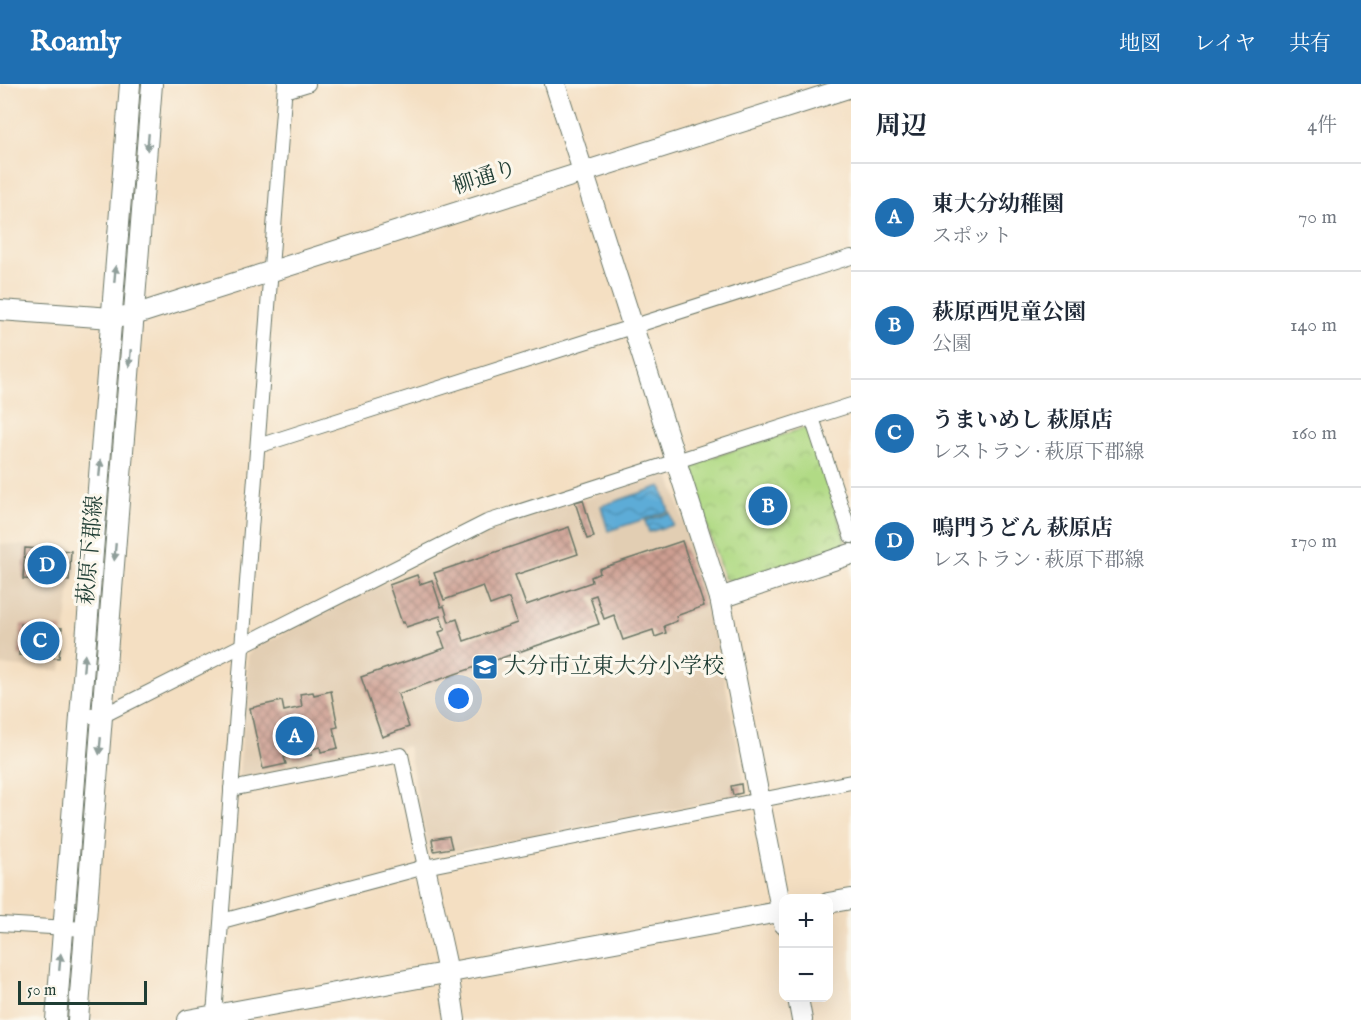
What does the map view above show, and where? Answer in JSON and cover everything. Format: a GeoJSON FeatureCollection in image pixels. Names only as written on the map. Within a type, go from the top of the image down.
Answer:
{"type":"FeatureCollection","features":[{"type":"Feature","properties":{"kind":"street","name":"萩原下郡線"},"geometry":{"type":"LineString","coordinates":[[56,1020],[130,84]]}},
{"type":"Feature","properties":{"kind":"street","name":"萩原下郡線"},"geometry":{"type":"LineString","coordinates":[[78,1020],[152,84]]}},
{"type":"Feature","properties":{"kind":"street"},"geometry":{"type":"LineString","coordinates":[[214,1015],[285,88],[308,84]]}},
{"type":"Feature","properties":{"kind":"street"},"geometry":{"type":"LineString","coordinates":[[555,84],[720,597],[758,800],[779,897]]}},
{"type":"Feature","properties":{"kind":"street","name":"柳通り"},"geometry":{"type":"LineString","coordinates":[[0,310],[112,318],[134,315],[851,87]]}},
{"type":"Feature","properties":{"kind":"street"},"geometry":{"type":"LineString","coordinates":[[258,446],[851,257]]}},
{"type":"Feature","properties":{"kind":"street"},"geometry":{"type":"LineString","coordinates":[[80,716],[102,716],[487,522],[851,405]]}},
{"type":"Feature","properties":{"kind":"street"},"geometry":{"type":"LineString","coordinates":[[812,418],[851,536]]}},
{"type":"Feature","properties":{"kind":"street"},"geometry":{"type":"LineString","coordinates":[[720,597],[851,554]]}},
{"type":"Feature","properties":{"kind":"street"},"geometry":{"type":"LineString","coordinates":[[231,789],[401,755],[448,972],[456,1020]]}},
{"type":"Feature","properties":{"kind":"street"},"geometry":{"type":"LineString","coordinates":[[222,921],[425,867],[851,782]]}},
{"type":"Feature","properties":{"kind":"street"},"geometry":{"type":"LineString","coordinates":[[833,902],[851,899]]}},
{"type":"Feature","properties":{"kind":"street"},"geometry":{"type":"LineString","coordinates":[[188,1020],[448,972],[779,917]]}},
{"type":"Feature","properties":{"kind":"street"},"geometry":{"type":"LineString","coordinates":[[0,924],[85,929]]}},
{"type":"Feature","properties":{"kind":"street"},"geometry":{"type":"LineString","coordinates":[[799,1002],[802,1020]]}},
{"type":"Feature","properties":{"kind":"shaded area","name":"大分市立東大分小学校"},"geometry":{"type":"Polygon","coordinates":[[[662,473],[670,477],[710,603],[746,790],[742,796],[429,855],[408,746],[245,782],[239,779],[248,655],[253,649],[492,530],[662,473]]]}},
{"type":"Feature","properties":{"kind":"shaded area"},"geometry":{"type":"Polygon","coordinates":[[[0,544],[74,548],[61,671],[0,665],[0,544]]]}},
{"type":"Feature","properties":{"kind":"green space"},"geometry":{"type":"Polygon","coordinates":[[[805,428],[812,431],[845,540],[842,546],[732,581],[724,578],[690,473],[693,463],[805,428]]]}},
{"type":"Feature","properties":{"kind":"water"},"geometry":{"type":"Polygon","coordinates":[[[661,486],[669,511],[608,531],[601,506],[661,486]]]}},
{"type":"Feature","properties":{"kind":"water"},"geometry":{"type":"Polygon","coordinates":[[[670,513],[673,525],[649,532],[645,521],[670,513]]]}},
{"type":"Feature","properties":{"kind":"building"},"geometry":{"type":"Polygon","coordinates":[[[583,500],[594,537],[587,539],[575,502],[583,500]]]}},
{"type":"Feature","properties":{"kind":"building"},"geometry":{"type":"Polygon","coordinates":[[[569,527],[578,554],[515,575],[526,605],[592,582],[591,577],[600,573],[599,569],[682,541],[704,606],[676,616],[677,621],[664,626],[666,633],[655,637],[653,630],[623,640],[614,615],[604,619],[596,595],[590,597],[599,624],[398,694],[409,727],[382,737],[361,677],[445,648],[439,632],[445,630],[440,616],[406,627],[404,622],[402,623],[389,585],[417,575],[420,584],[432,580],[441,607],[444,606],[449,622],[457,619],[464,641],[517,623],[509,598],[490,605],[483,586],[444,600],[434,573],[569,527]]]}},
{"type":"Feature","properties":{"kind":"building"},"geometry":{"type":"Polygon","coordinates":[[[25,548],[71,551],[69,581],[23,579],[25,548]]]}},
{"type":"Feature","properties":{"kind":"building"},"geometry":{"type":"Polygon","coordinates":[[[21,624],[62,628],[59,658],[19,655],[21,624]]]}},
{"type":"Feature","properties":{"kind":"building"},"geometry":{"type":"Polygon","coordinates":[[[331,691],[338,727],[333,728],[338,748],[321,752],[320,747],[311,749],[312,755],[284,757],[286,764],[263,769],[250,708],[282,701],[284,711],[302,707],[300,694],[313,692],[314,695],[331,691]]]}},
{"type":"Feature","properties":{"kind":"building"},"geometry":{"type":"Polygon","coordinates":[[[741,784],[742,793],[733,795],[731,786],[741,784]]]}},
{"type":"Feature","properties":{"kind":"building"},"geometry":{"type":"Polygon","coordinates":[[[449,836],[452,848],[434,851],[432,839],[449,836]]]}},
{"type":"Feature","properties":{"kind":"place","name":"萩原西児童公園"},"geometry":{"type":"Point","coordinates":[768,506]}},
{"type":"Feature","properties":{"kind":"place","name":"鳴門うどん 萩原店"},"geometry":{"type":"Point","coordinates":[47,565]}},
{"type":"Feature","properties":{"kind":"place","name":"うまいめし 萩原店"},"geometry":{"type":"Point","coordinates":[40,641]}},
{"type":"Feature","properties":{"kind":"place","name":"大分市立東大分小学校"},"geometry":{"type":"Point","coordinates":[485,667]}},
{"type":"Feature","properties":{"kind":"place","name":"東大分幼稚園"},"geometry":{"type":"Point","coordinates":[295,736]}}]}
